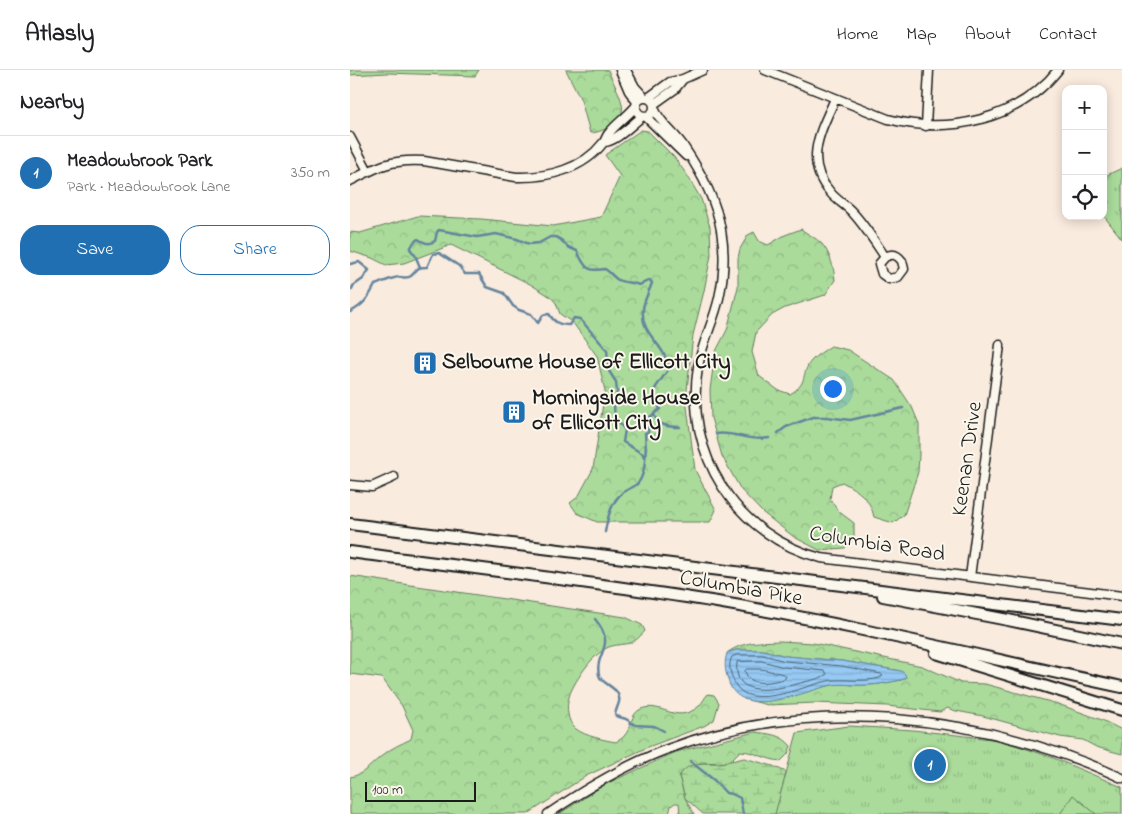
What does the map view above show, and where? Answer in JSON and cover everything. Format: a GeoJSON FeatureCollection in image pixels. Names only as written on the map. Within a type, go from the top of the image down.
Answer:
{"type":"FeatureCollection","features":[{"type":"Feature","properties":{"kind":"highway","name":"Columbia Pike"},"geometry":{"type":"LineString","coordinates":[[350,524],[1122,620]]}},
{"type":"Feature","properties":{"kind":"highway","name":"Columbia Pike"},"geometry":{"type":"LineString","coordinates":[[350,552],[553,578],[718,602],[860,630],[1122,687]]}},
{"type":"Feature","properties":{"kind":"highway"},"geometry":{"type":"LineString","coordinates":[[802,580],[1122,644]]}},
{"type":"Feature","properties":{"kind":"highway"},"geometry":{"type":"LineString","coordinates":[[860,630],[1122,710]]}},
{"type":"Feature","properties":{"kind":"street"},"geometry":{"type":"LineString","coordinates":[[620,70],[629,91],[641,101]]}},
{"type":"Feature","properties":{"kind":"street"},"geometry":{"type":"LineString","coordinates":[[626,70],[641,101]]}},
{"type":"Feature","properties":{"kind":"street"},"geometry":{"type":"LineString","coordinates":[[350,181],[392,162],[409,160],[516,177],[552,174],[587,158],[604,142],[607,134],[641,101],[670,82],[683,79],[703,70]]}},
{"type":"Feature","properties":{"kind":"street"},"geometry":{"type":"LineString","coordinates":[[765,70],[888,119],[926,126],[978,121],[1010,108],[1038,90],[1058,70]]}},
{"type":"Feature","properties":{"kind":"street"},"geometry":{"type":"LineString","coordinates":[[926,126],[929,70]]}},
{"type":"Feature","properties":{"kind":"street"},"geometry":{"type":"LineString","coordinates":[[604,142],[611,142],[632,124],[651,114],[654,106],[675,89],[683,79]]}},
{"type":"Feature","properties":{"kind":"street"},"geometry":{"type":"LineString","coordinates":[[836,99],[820,132],[817,144],[815,154],[820,177],[831,194],[851,210],[885,256]]}},
{"type":"Feature","properties":{"kind":"street","name":"Columbia Road"},"geometry":{"type":"LineString","coordinates":[[692,160],[637,111],[641,101],[654,106],[660,121],[684,146],[708,187],[721,229],[723,247],[722,279],[719,297],[698,364],[696,392],[701,437],[713,472],[722,488],[737,507],[752,522],[778,541],[805,554],[836,561],[1122,596]]}},
{"type":"Feature","properties":{"kind":"street"},"geometry":{"type":"LineString","coordinates":[[350,137],[368,172]]}},
{"type":"Feature","properties":{"kind":"street","name":"Keenan Drive"},"geometry":{"type":"LineString","coordinates":[[970,577],[1000,345]]}},
{"type":"Feature","properties":{"kind":"street"},"geometry":{"type":"LineString","coordinates":[[350,485],[372,487],[394,477]]}},
{"type":"Feature","properties":{"kind":"street"},"geometry":{"type":"LineString","coordinates":[[548,814],[593,785],[666,750],[704,738],[761,724],[826,718],[899,720],[971,730],[1045,748],[1083,761],[1122,778]]}},
{"type":"Feature","properties":{"kind":"green space"},"geometry":{"type":"Polygon","coordinates":[[[350,70],[479,70],[475,76],[387,73],[350,75],[350,70]]]}},
{"type":"Feature","properties":{"kind":"green space"},"geometry":{"type":"Polygon","coordinates":[[[566,70],[608,70],[622,104],[621,115],[617,120],[601,131],[590,133],[581,100],[566,70]]]}},
{"type":"Feature","properties":{"kind":"green space"},"geometry":{"type":"Polygon","coordinates":[[[641,130],[648,131],[674,157],[687,175],[701,199],[710,227],[711,255],[693,335],[686,399],[695,470],[716,510],[710,522],[597,522],[577,513],[570,503],[578,497],[593,469],[605,391],[597,356],[573,323],[560,314],[556,303],[551,297],[530,284],[451,245],[404,263],[386,265],[350,251],[350,232],[360,233],[418,216],[481,219],[553,226],[601,217],[620,176],[605,155],[641,130]]]}},
{"type":"Feature","properties":{"kind":"green space"},"geometry":{"type":"Polygon","coordinates":[[[1122,168],[1122,239],[1107,220],[1107,175],[1122,168]]]}},
{"type":"Feature","properties":{"kind":"green space"},"geometry":{"type":"Polygon","coordinates":[[[801,229],[819,241],[827,251],[834,270],[835,280],[825,295],[785,308],[772,315],[756,332],[752,352],[759,376],[778,390],[790,394],[800,386],[808,366],[818,355],[831,346],[848,350],[894,380],[912,407],[919,424],[918,472],[904,515],[893,523],[874,517],[867,500],[854,489],[842,482],[832,486],[830,499],[838,511],[854,523],[854,538],[845,548],[819,550],[794,537],[762,512],[741,490],[722,456],[711,418],[710,390],[715,353],[727,330],[738,287],[738,258],[740,249],[748,235],[754,232],[759,241],[768,245],[785,235],[801,229]]]}},
{"type":"Feature","properties":{"kind":"green space"},"geometry":{"type":"Polygon","coordinates":[[[350,576],[625,617],[642,625],[645,631],[633,642],[608,647],[584,669],[570,693],[568,701],[568,714],[573,726],[589,736],[616,742],[625,735],[637,711],[649,707],[682,714],[698,707],[708,694],[714,695],[719,703],[714,720],[704,726],[648,747],[586,776],[528,814],[350,814],[350,777],[364,771],[389,750],[411,739],[413,730],[402,706],[382,678],[350,674],[350,576]]]}},
{"type":"Feature","properties":{"kind":"green space"},"geometry":{"type":"Polygon","coordinates":[[[780,641],[813,643],[922,666],[961,683],[985,684],[1058,704],[1102,720],[1122,730],[1122,754],[1096,747],[1083,740],[1060,737],[947,708],[940,712],[887,706],[815,703],[768,705],[744,699],[766,700],[832,685],[875,684],[906,678],[901,671],[842,661],[786,656],[763,650],[736,650],[727,653],[746,644],[780,641]]]}},
{"type":"Feature","properties":{"kind":"green space"},"geometry":{"type":"Polygon","coordinates":[[[849,726],[913,730],[1000,740],[1051,757],[1122,787],[1122,814],[775,814],[797,733],[849,726]]]}},
{"type":"Feature","properties":{"kind":"green space"},"geometry":{"type":"Polygon","coordinates":[[[755,732],[774,735],[783,739],[791,746],[788,754],[781,761],[740,751],[732,759],[722,763],[701,762],[679,776],[685,798],[694,814],[680,814],[679,803],[675,803],[671,806],[669,814],[559,814],[604,785],[676,752],[755,732]]]}},
{"type":"Feature","properties":{"kind":"green space"},"geometry":{"type":"Polygon","coordinates":[[[744,758],[773,766],[803,780],[778,814],[703,814],[685,798],[679,776],[688,767],[697,764],[729,762],[744,758]]]}},
{"type":"Feature","properties":{"kind":"green space"},"geometry":{"type":"Polygon","coordinates":[[[1073,795],[1096,814],[1060,814],[1073,795]]]}},
{"type":"Feature","properties":{"kind":"water"},"geometry":{"type":"Polygon","coordinates":[[[736,650],[763,650],[786,656],[842,661],[901,671],[905,674],[906,678],[875,684],[832,685],[790,697],[759,702],[745,699],[735,693],[728,680],[725,660],[727,653],[736,650]]]}},
{"type":"Feature","properties":{"kind":"waterway"},"geometry":{"type":"LineString","coordinates":[[420,267],[410,249],[418,239],[426,243],[435,241],[439,230],[477,237],[496,234],[529,244],[539,243],[550,237],[556,237],[568,247],[577,251],[584,265],[590,269],[605,269],[618,280],[639,285],[650,280],[652,283],[645,299],[643,319],[649,333],[667,361],[668,370],[653,394],[660,409],[650,417],[648,432],[645,433],[646,444],[643,473],[638,483],[623,492],[613,504],[605,532]]}},
{"type":"Feature","properties":{"kind":"waterway"},"geometry":{"type":"LineString","coordinates":[[350,312],[365,301],[375,285],[399,277],[409,277],[419,268],[427,267],[433,254],[439,253],[459,266],[465,274],[479,274],[487,287],[504,293],[513,306],[531,314],[538,323],[543,315],[549,314],[560,324],[569,325],[574,318],[580,319],[607,350],[609,371],[616,382],[615,418],[625,430],[623,442],[643,454],[644,458]]}},
{"type":"Feature","properties":{"kind":"waterway"},"geometry":{"type":"LineString","coordinates":[[350,264],[359,262],[369,270],[363,279],[353,286],[352,289]]}},
{"type":"Feature","properties":{"kind":"waterway"},"geometry":{"type":"LineString","coordinates":[[778,433],[786,427],[813,417],[850,420],[903,408]]}},
{"type":"Feature","properties":{"kind":"waterway"},"geometry":{"type":"LineString","coordinates":[[654,414],[661,423],[680,427]]}},
{"type":"Feature","properties":{"kind":"waterway"},"geometry":{"type":"LineString","coordinates":[[716,434],[722,433],[755,439],[769,438]]}},
{"type":"Feature","properties":{"kind":"waterway"},"geometry":{"type":"LineString","coordinates":[[595,619],[605,636],[604,649],[598,667],[599,675],[603,681],[615,690],[619,697],[616,716],[626,719],[635,725],[654,726],[664,731]]}},
{"type":"Feature","properties":{"kind":"waterway"},"geometry":{"type":"LineString","coordinates":[[690,761],[715,781],[726,793],[740,798],[743,814]]}},
{"type":"Feature","properties":{"kind":"place","name":"Selbourne House of Ellicott City"},"geometry":{"type":"Point","coordinates":[425,363]}},
{"type":"Feature","properties":{"kind":"place","name":"Morningside House of Ellicott City"},"geometry":{"type":"Point","coordinates":[514,412]}},
{"type":"Feature","properties":{"kind":"place","name":"Meadowbrook Park"},"geometry":{"type":"Point","coordinates":[930,765]}}]}
